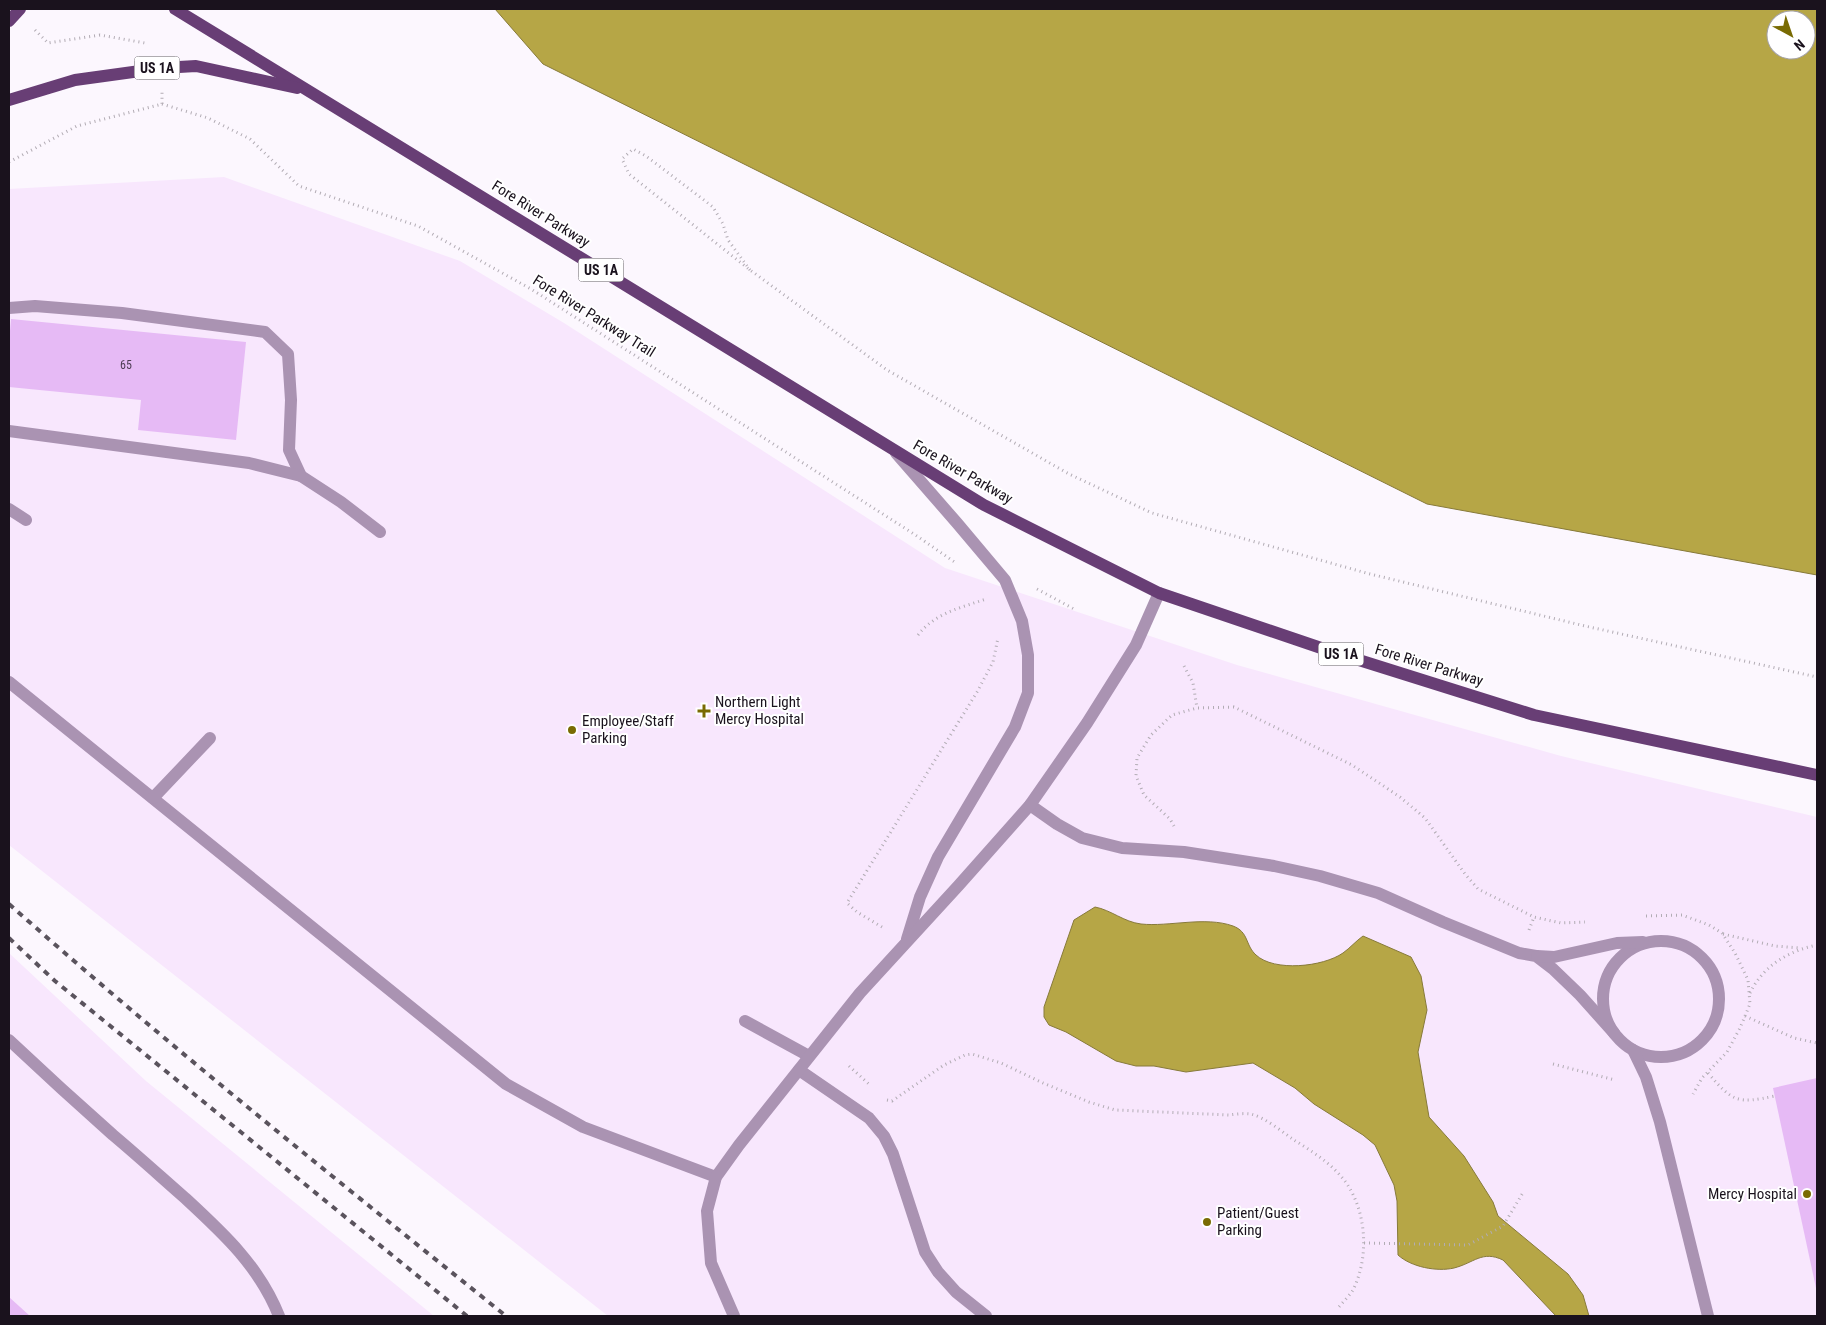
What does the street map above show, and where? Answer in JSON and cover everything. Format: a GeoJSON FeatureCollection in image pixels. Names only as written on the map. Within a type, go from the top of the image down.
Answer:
{"type":"FeatureCollection","features":[{"type":"Feature","properties":{"kind":"main road"},"geometry":{"type":"LineString","coordinates":[[9,20],[20,9]]}},
{"type":"Feature","properties":{"kind":"main road","name":"Fore River Parkway"},"geometry":{"type":"LineString","coordinates":[[175,9],[984,505],[1159,592],[1327,650],[1534,714],[1817,775]]}},
{"type":"Feature","properties":{"kind":"main road","name":"US 1A"},"geometry":{"type":"LineString","coordinates":[[9,100],[76,80],[162,68],[196,66],[306,90]]}},
{"type":"Feature","properties":{"kind":"lane"},"geometry":{"type":"LineString","coordinates":[[9,308],[35,306],[122,313],[265,332],[288,354],[291,400],[288,450],[301,476]]}},
{"type":"Feature","properties":{"kind":"lane"},"geometry":{"type":"LineString","coordinates":[[9,431],[249,463],[301,476],[341,502],[380,532]]}},
{"type":"Feature","properties":{"kind":"lane"},"geometry":{"type":"LineString","coordinates":[[895,451],[1005,580],[1022,621],[1028,654],[1028,693],[1015,727],[938,857],[920,897],[906,942]]}},
{"type":"Feature","properties":{"kind":"lane"},"geometry":{"type":"LineString","coordinates":[[9,509],[26,520]]}},
{"type":"Feature","properties":{"kind":"lane"},"geometry":{"type":"LineString","coordinates":[[734,1316],[711,1263],[707,1211],[716,1177],[739,1145],[860,993],[1030,805],[1087,723],[1136,645],[1159,592]]}},
{"type":"Feature","properties":{"kind":"lane"},"geometry":{"type":"LineString","coordinates":[[9,682],[506,1084],[583,1127],[716,1177]]}},
{"type":"Feature","properties":{"kind":"lane"},"geometry":{"type":"LineString","coordinates":[[153,798],[210,738]]}},
{"type":"Feature","properties":{"kind":"lane"},"geometry":{"type":"LineString","coordinates":[[1030,805],[1057,824],[1082,838],[1122,848],[1184,852],[1274,866],[1320,876],[1378,893],[1519,953],[1554,958],[1617,943],[1669,941],[1686,946],[1700,955],[1711,968],[1717,984],[1719,1001],[1716,1017],[1709,1032],[1697,1044],[1682,1053],[1666,1056],[1649,1055],[1633,1050],[1614,1033],[1580,995],[1553,969],[1536,956]]}},
{"type":"Feature","properties":{"kind":"lane"},"geometry":{"type":"LineString","coordinates":[[1614,1033],[1606,1016],[1604,997],[1608,978],[1617,961],[1632,949],[1650,942]]}},
{"type":"Feature","properties":{"kind":"lane"},"geometry":{"type":"LineString","coordinates":[[745,1021],[809,1056]]}},
{"type":"Feature","properties":{"kind":"lane"},"geometry":{"type":"LineString","coordinates":[[9,1040],[66,1094],[147,1163],[228,1238],[271,1296],[279,1316]]}},
{"type":"Feature","properties":{"kind":"lane"},"geometry":{"type":"LineString","coordinates":[[1633,1050],[1646,1077],[1660,1122],[1708,1316]]}},
{"type":"Feature","properties":{"kind":"lane"},"geometry":{"type":"LineString","coordinates":[[799,1070],[869,1118],[884,1136],[893,1154],[926,1252],[938,1272],[956,1292],[986,1316]]}},
{"type":"Feature","properties":{"kind":"path","name":"Fore River Parkway Trail"},"geometry":{"type":"LineString","coordinates":[[162,104],[208,118],[250,139],[299,186],[418,226],[531,289],[914,534],[962,567]]}},
{"type":"Feature","properties":{"kind":"path"},"geometry":{"type":"LineString","coordinates":[[750,270],[728,240],[723,224],[713,207],[646,156],[633,149],[622,159],[629,174],[750,270],[887,370],[1069,474],[1152,512],[1370,574],[1586,626],[1817,677]]}},
{"type":"Feature","properties":{"kind":"path"},"geometry":{"type":"LineString","coordinates":[[1035,588],[1074,609]]}},
{"type":"Feature","properties":{"kind":"path"},"geometry":{"type":"LineString","coordinates":[[981,591],[990,605]]}},
{"type":"Feature","properties":{"kind":"path"},"geometry":{"type":"LineString","coordinates":[[918,635],[926,624],[938,616],[987,598]]}},
{"type":"Feature","properties":{"kind":"path"},"geometry":{"type":"LineString","coordinates":[[882,927],[857,912],[847,903],[977,692],[993,662],[999,635]]}},
{"type":"Feature","properties":{"kind":"path"},"geometry":{"type":"LineString","coordinates":[[1184,666],[1193,683],[1197,708]]}},
{"type":"Feature","properties":{"kind":"path"},"geometry":{"type":"LineString","coordinates":[[1175,829],[1170,819],[1144,795],[1136,776],[1137,758],[1151,735],[1172,715],[1197,708],[1234,707],[1352,765],[1400,797],[1425,818],[1465,874],[1478,888],[1534,917],[1561,923],[1590,922]]}},
{"type":"Feature","properties":{"kind":"path"},"geometry":{"type":"LineString","coordinates":[[1637,917],[1655,914],[1682,915],[1709,925],[1722,933],[1775,946],[1803,948]]}},
{"type":"Feature","properties":{"kind":"path"},"geometry":{"type":"LineString","coordinates":[[1528,932],[1534,917]]}},
{"type":"Feature","properties":{"kind":"path"},"geometry":{"type":"LineString","coordinates":[[1693,1094],[1708,1072],[1727,1052],[1750,1004],[1748,980],[1735,953],[1722,933]]}},
{"type":"Feature","properties":{"kind":"path"},"geometry":{"type":"LineString","coordinates":[[1750,994],[1756,980],[1786,955],[1817,945]]}},
{"type":"Feature","properties":{"kind":"path"},"geometry":{"type":"LineString","coordinates":[[1745,1016],[1794,1038],[1817,1043]]}},
{"type":"Feature","properties":{"kind":"path"},"geometry":{"type":"LineString","coordinates":[[886,1099],[892,1101],[944,1065],[965,1055],[972,1054],[1000,1062],[1022,1074],[1090,1102],[1115,1110],[1257,1116],[1322,1159],[1346,1184],[1357,1203],[1364,1243],[1362,1265],[1352,1291],[1338,1308]]}},
{"type":"Feature","properties":{"kind":"path"},"geometry":{"type":"LineString","coordinates":[[1553,1064],[1615,1080]]}},
{"type":"Feature","properties":{"kind":"path"},"geometry":{"type":"LineString","coordinates":[[849,1066],[873,1089]]}},
{"type":"Feature","properties":{"kind":"path"},"geometry":{"type":"LineString","coordinates":[[1708,1072],[1730,1097],[1747,1102],[1775,1096]]}},
{"type":"Feature","properties":{"kind":"path"},"geometry":{"type":"LineString","coordinates":[[1364,1243],[1468,1245],[1503,1226],[1524,1191]]}},
{"type":"Feature","properties":{"kind":"shaded area"},"geometry":{"type":"Polygon","coordinates":[[[495,9],[1817,9],[1817,575],[1427,504],[543,64],[495,9]]]}},
{"type":"Feature","properties":{"kind":"shaded area","name":"Northern Light Mercy Hospital"},"geometry":{"type":"Polygon","coordinates":[[[224,177],[460,261],[564,323],[945,568],[1237,665],[1561,756],[1817,817],[1817,1316],[608,1316],[9,845],[9,189],[224,177]]]}},
{"type":"Feature","properties":{"kind":"shaded area"},"geometry":{"type":"Polygon","coordinates":[[[1095,907],[1141,924],[1211,922],[1233,926],[1242,932],[1256,955],[1274,964],[1286,966],[1324,962],[1343,953],[1363,936],[1411,957],[1421,976],[1427,1010],[1418,1052],[1429,1117],[1464,1156],[1493,1202],[1498,1216],[1568,1274],[1583,1295],[1589,1316],[1556,1316],[1503,1260],[1496,1257],[1478,1258],[1461,1266],[1447,1269],[1424,1268],[1403,1259],[1398,1255],[1397,1201],[1394,1185],[1375,1145],[1363,1135],[1314,1104],[1295,1088],[1253,1063],[1186,1072],[1154,1066],[1136,1066],[1116,1061],[1066,1032],[1049,1025],[1044,1017],[1044,1007],[1074,920],[1095,907]]]}},
{"type":"Feature","properties":{"kind":"shaded area"},"geometry":{"type":"Polygon","coordinates":[[[9,953],[146,1081],[434,1316],[9,1316],[9,953]]]}},
{"type":"Feature","properties":{"kind":"building"},"geometry":{"type":"Polygon","coordinates":[[[11,319],[246,342],[236,440],[138,430],[141,400],[9,387],[11,319]]]}},
{"type":"Feature","properties":{"kind":"building","name":"Mercy Hospital"},"geometry":{"type":"Polygon","coordinates":[[[1817,1078],[1817,1287],[1816,1288],[1773,1088],[1817,1078]]]}},
{"type":"Feature","properties":{"kind":"building"},"geometry":{"type":"Polygon","coordinates":[[[9,1297],[30,1316],[9,1316],[9,1297]]]}},
{"type":"Feature","properties":{"kind":"railway"},"geometry":{"type":"LineString","coordinates":[[9,904],[193,1062],[506,1316]]}},
{"type":"Feature","properties":{"kind":"railway"},"geometry":{"type":"LineString","coordinates":[[9,938],[55,981],[467,1316]]}},
{"type":"Feature","properties":{"kind":"place","name":"Northern Light Mercy Hospital"},"geometry":{"type":"Point","coordinates":[704,711]}},
{"type":"Feature","properties":{"kind":"place","name":"Employee/Staff Parking"},"geometry":{"type":"Point","coordinates":[572,730]}},
{"type":"Feature","properties":{"kind":"place","name":"Mercy Hospital"},"geometry":{"type":"Point","coordinates":[1807,1194]}},
{"type":"Feature","properties":{"kind":"place","name":"Patient/Guest Parking"},"geometry":{"type":"Point","coordinates":[1207,1222]}}]}
